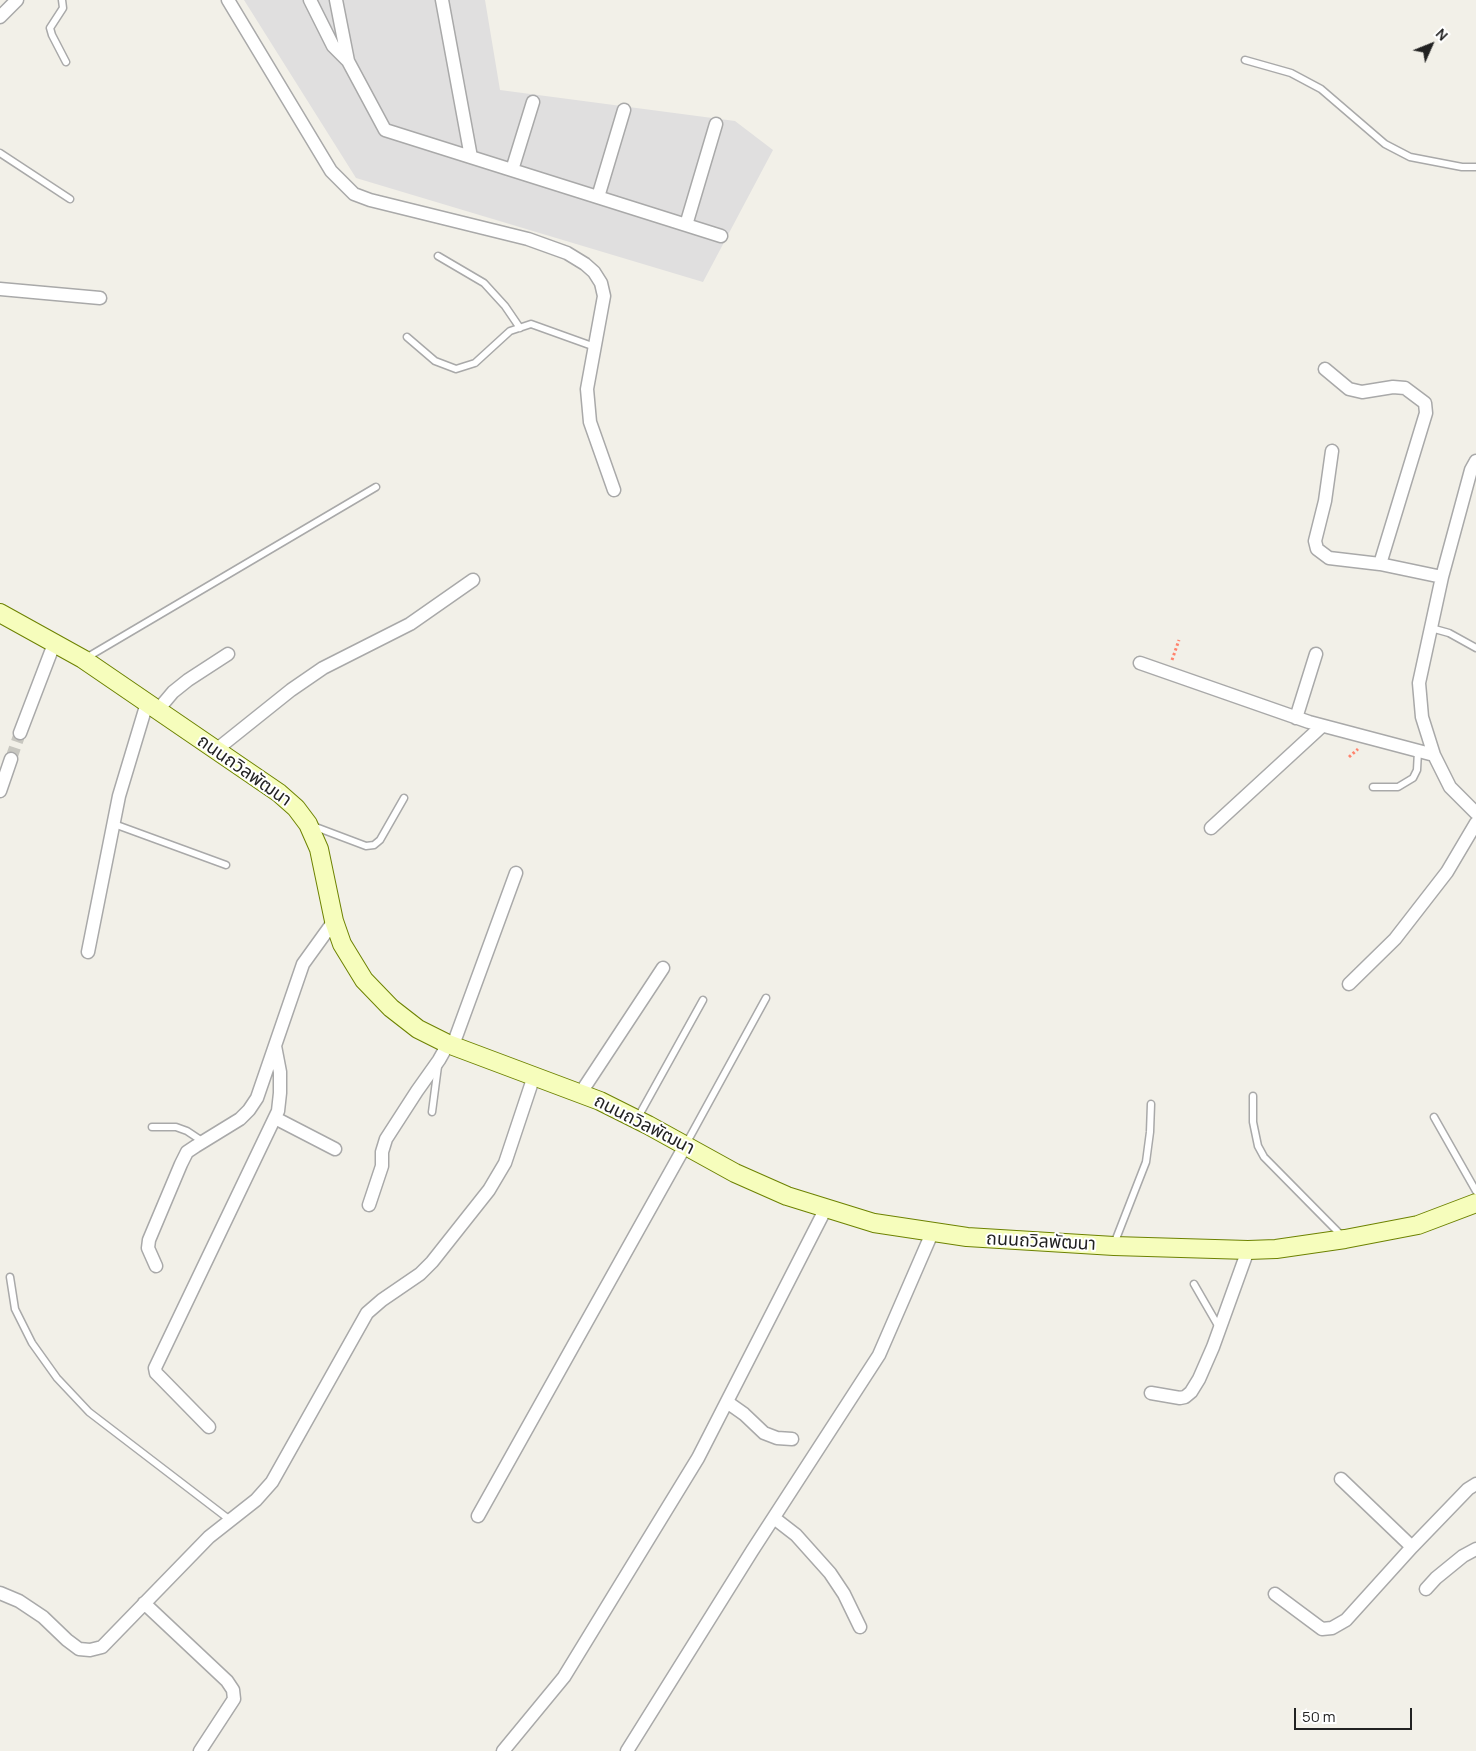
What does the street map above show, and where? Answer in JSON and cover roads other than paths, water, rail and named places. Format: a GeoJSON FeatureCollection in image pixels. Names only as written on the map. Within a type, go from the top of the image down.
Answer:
{"type":"FeatureCollection","features":[{"type":"Feature","properties":{"kind":"street"},"geometry":{"type":"LineString","coordinates":[[0,17],[17,0]]}},
{"type":"Feature","properties":{"kind":"street"},"geometry":{"type":"LineString","coordinates":[[228,0],[331,171],[354,194],[370,200],[528,238],[567,253],[594,272],[601,283],[604,296],[587,389],[590,422],[614,490]]}},
{"type":"Feature","properties":{"kind":"street"},"geometry":{"type":"LineString","coordinates":[[310,0],[333,46],[348,61],[385,130],[721,236]]}},
{"type":"Feature","properties":{"kind":"street"},"geometry":{"type":"LineString","coordinates":[[336,0],[348,61]]}},
{"type":"Feature","properties":{"kind":"street"},"geometry":{"type":"LineString","coordinates":[[442,0],[470,157]]}},
{"type":"Feature","properties":{"kind":"street"},"geometry":{"type":"LineString","coordinates":[[512,170],[532,102]]}},
{"type":"Feature","properties":{"kind":"street"},"geometry":{"type":"LineString","coordinates":[[598,197],[624,110]]}},
{"type":"Feature","properties":{"kind":"street"},"geometry":{"type":"LineString","coordinates":[[686,224],[716,124]]}},
{"type":"Feature","properties":{"kind":"street"},"geometry":{"type":"LineString","coordinates":[[0,290],[100,298]]}},
{"type":"Feature","properties":{"kind":"street"},"geometry":{"type":"LineString","coordinates":[[1325,369],[1349,389],[1362,392],[1393,387],[1405,388],[1425,402],[1426,414],[1380,564]]}},
{"type":"Feature","properties":{"kind":"street"},"geometry":{"type":"LineString","coordinates":[[1332,451],[1325,501],[1316,533],[1317,549],[1329,558],[1380,564],[1442,577]]}},
{"type":"Feature","properties":{"kind":"street"},"geometry":{"type":"LineString","coordinates":[[1476,461],[1471,470],[1442,577],[1419,683],[1422,717],[1434,755],[1450,787],[1476,812]]}},
{"type":"Feature","properties":{"kind":"street"},"geometry":{"type":"LineString","coordinates":[[216,750],[291,690],[323,668],[410,624],[473,580]]}},
{"type":"Feature","properties":{"kind":"street","name":"ถนนถวิลพัฒนา"},"geometry":{"type":"LineString","coordinates":[[0,613],[83,660],[216,750],[296,808],[308,824],[319,849],[334,922],[342,944],[364,980],[404,1019],[418,1029],[450,1045],[600,1101],[637,1119],[735,1173],[787,1196],[874,1223],[967,1238],[1114,1246],[1248,1250],[1276,1249],[1345,1239],[1418,1225],[1476,1203]]}},
{"type":"Feature","properties":{"kind":"street"},"geometry":{"type":"LineString","coordinates":[[20,733],[54,644]]}},
{"type":"Feature","properties":{"kind":"street"},"geometry":{"type":"LineString","coordinates":[[88,952],[119,796],[152,707],[188,680],[228,654]]}},
{"type":"Feature","properties":{"kind":"street"},"geometry":{"type":"LineString","coordinates":[[1296,718],[1316,654]]}},
{"type":"Feature","properties":{"kind":"street"},"geometry":{"type":"LineString","coordinates":[[1140,663],[1296,718],[1434,755]]}},
{"type":"Feature","properties":{"kind":"street"},"geometry":{"type":"LineString","coordinates":[[1212,828],[1322,726]]}},
{"type":"Feature","properties":{"kind":"street"},"geometry":{"type":"LineString","coordinates":[[0,791],[11,759]]}},
{"type":"Feature","properties":{"kind":"street"},"geometry":{"type":"LineString","coordinates":[[1350,984],[1395,939],[1436,887],[1476,823]]}},
{"type":"Feature","properties":{"kind":"street"},"geometry":{"type":"LineString","coordinates":[[369,1205],[382,1166],[382,1152],[386,1139],[417,1090],[450,1045],[516,873]]}},
{"type":"Feature","properties":{"kind":"street"},"geometry":{"type":"LineString","coordinates":[[156,1266],[148,1248],[180,1164],[187,1152],[240,1119],[257,1098],[302,964],[334,922]]}},
{"type":"Feature","properties":{"kind":"street"},"geometry":{"type":"LineString","coordinates":[[580,1094],[663,968]]}},
{"type":"Feature","properties":{"kind":"street"},"geometry":{"type":"LineString","coordinates":[[209,1427],[156,1373],[155,1368],[278,1111],[280,1072],[275,1046]]}},
{"type":"Feature","properties":{"kind":"street"},"geometry":{"type":"LineString","coordinates":[[0,1593],[20,1601],[43,1617],[79,1649],[90,1650],[102,1647],[208,1537],[256,1500],[272,1482],[367,1313],[382,1300],[420,1274],[432,1262],[488,1190],[505,1162],[534,1076]]}},
{"type":"Feature","properties":{"kind":"street"},"geometry":{"type":"LineString","coordinates":[[275,1118],[335,1149]]}},
{"type":"Feature","properties":{"kind":"street"},"geometry":{"type":"LineString","coordinates":[[478,1516],[685,1146]]}},
{"type":"Feature","properties":{"kind":"street"},"geometry":{"type":"LineString","coordinates":[[503,1751],[564,1677],[698,1458],[826,1208]]}},
{"type":"Feature","properties":{"kind":"street"},"geometry":{"type":"LineString","coordinates":[[627,1751],[879,1355],[932,1233]]}},
{"type":"Feature","properties":{"kind":"street"},"geometry":{"type":"LineString","coordinates":[[1151,1392],[1186,1398],[1192,1392],[1200,1379],[1220,1329],[1248,1250]]}},
{"type":"Feature","properties":{"kind":"street"},"geometry":{"type":"LineString","coordinates":[[728,1402],[764,1433],[777,1438],[792,1439]]}},
{"type":"Feature","properties":{"kind":"street"},"geometry":{"type":"LineString","coordinates":[[1341,1479],[1412,1547]]}},
{"type":"Feature","properties":{"kind":"street"},"geometry":{"type":"LineString","coordinates":[[1275,1594],[1322,1629],[1332,1628],[1346,1620],[1468,1488],[1476,1484]]}},
{"type":"Feature","properties":{"kind":"street"},"geometry":{"type":"LineString","coordinates":[[774,1518],[796,1535],[830,1573],[844,1594],[860,1627]]}},
{"type":"Feature","properties":{"kind":"street"},"geometry":{"type":"LineString","coordinates":[[1426,1589],[1436,1578],[1463,1556],[1476,1549]]}},
{"type":"Feature","properties":{"kind":"street"},"geometry":{"type":"LineString","coordinates":[[144,1604],[227,1681],[233,1690],[234,1699],[200,1751]]}},
{"type":"Feature","properties":{"kind":"lane"},"geometry":{"type":"LineString","coordinates":[[62,0],[63,8],[50,28],[66,62]]}},
{"type":"Feature","properties":{"kind":"lane"},"geometry":{"type":"LineString","coordinates":[[1245,60],[1291,73],[1321,89],[1385,144],[1410,157],[1462,167],[1476,167]]}},
{"type":"Feature","properties":{"kind":"lane"},"geometry":{"type":"LineString","coordinates":[[0,153],[70,199]]}},
{"type":"Feature","properties":{"kind":"lane"},"geometry":{"type":"LineString","coordinates":[[438,256],[484,283],[505,306],[520,328]]}},
{"type":"Feature","properties":{"kind":"lane"},"geometry":{"type":"LineString","coordinates":[[407,337],[435,361],[456,369],[475,363],[510,331],[531,324],[595,347]]}},
{"type":"Feature","properties":{"kind":"lane"},"geometry":{"type":"LineString","coordinates":[[83,660],[376,487]]}},
{"type":"Feature","properties":{"kind":"lane"},"geometry":{"type":"LineString","coordinates":[[1431,628],[1449,634],[1476,648]]}},
{"type":"Feature","properties":{"kind":"lane"},"geometry":{"type":"LineString","coordinates":[[1372,787],[1398,788],[1413,778],[1417,770],[1418,750]]}},
{"type":"Feature","properties":{"kind":"lane"},"geometry":{"type":"LineString","coordinates":[[308,824],[366,846],[374,845],[380,840],[404,798]]}},
{"type":"Feature","properties":{"kind":"lane"},"geometry":{"type":"LineString","coordinates":[[114,824],[226,865]]}},
{"type":"Feature","properties":{"kind":"lane"},"geometry":{"type":"LineString","coordinates":[[685,1146],[766,998]]}},
{"type":"Feature","properties":{"kind":"lane"},"geometry":{"type":"LineString","coordinates":[[637,1119],[703,1000]]}},
{"type":"Feature","properties":{"kind":"lane"},"geometry":{"type":"LineString","coordinates":[[432,1112],[439,1060]]}},
{"type":"Feature","properties":{"kind":"lane"},"geometry":{"type":"LineString","coordinates":[[1253,1096],[1253,1122],[1258,1146],[1264,1157],[1345,1239]]}},
{"type":"Feature","properties":{"kind":"lane"},"geometry":{"type":"LineString","coordinates":[[1114,1246],[1146,1162],[1151,1104]]}},
{"type":"Feature","properties":{"kind":"lane"},"geometry":{"type":"LineString","coordinates":[[1434,1117],[1476,1191]]}},
{"type":"Feature","properties":{"kind":"lane"},"geometry":{"type":"LineString","coordinates":[[152,1127],[176,1127],[187,1131],[202,1141]]}},
{"type":"Feature","properties":{"kind":"lane"},"geometry":{"type":"LineString","coordinates":[[10,1276],[15,1308],[32,1344],[57,1378],[89,1412],[230,1520]]}},
{"type":"Feature","properties":{"kind":"lane"},"geometry":{"type":"LineString","coordinates":[[1194,1284],[1220,1329]]}},
{"type":"Feature","properties":{"kind":"tunnel"},"geometry":{"type":"LineString","coordinates":[[11,759],[20,733]]}}]}
